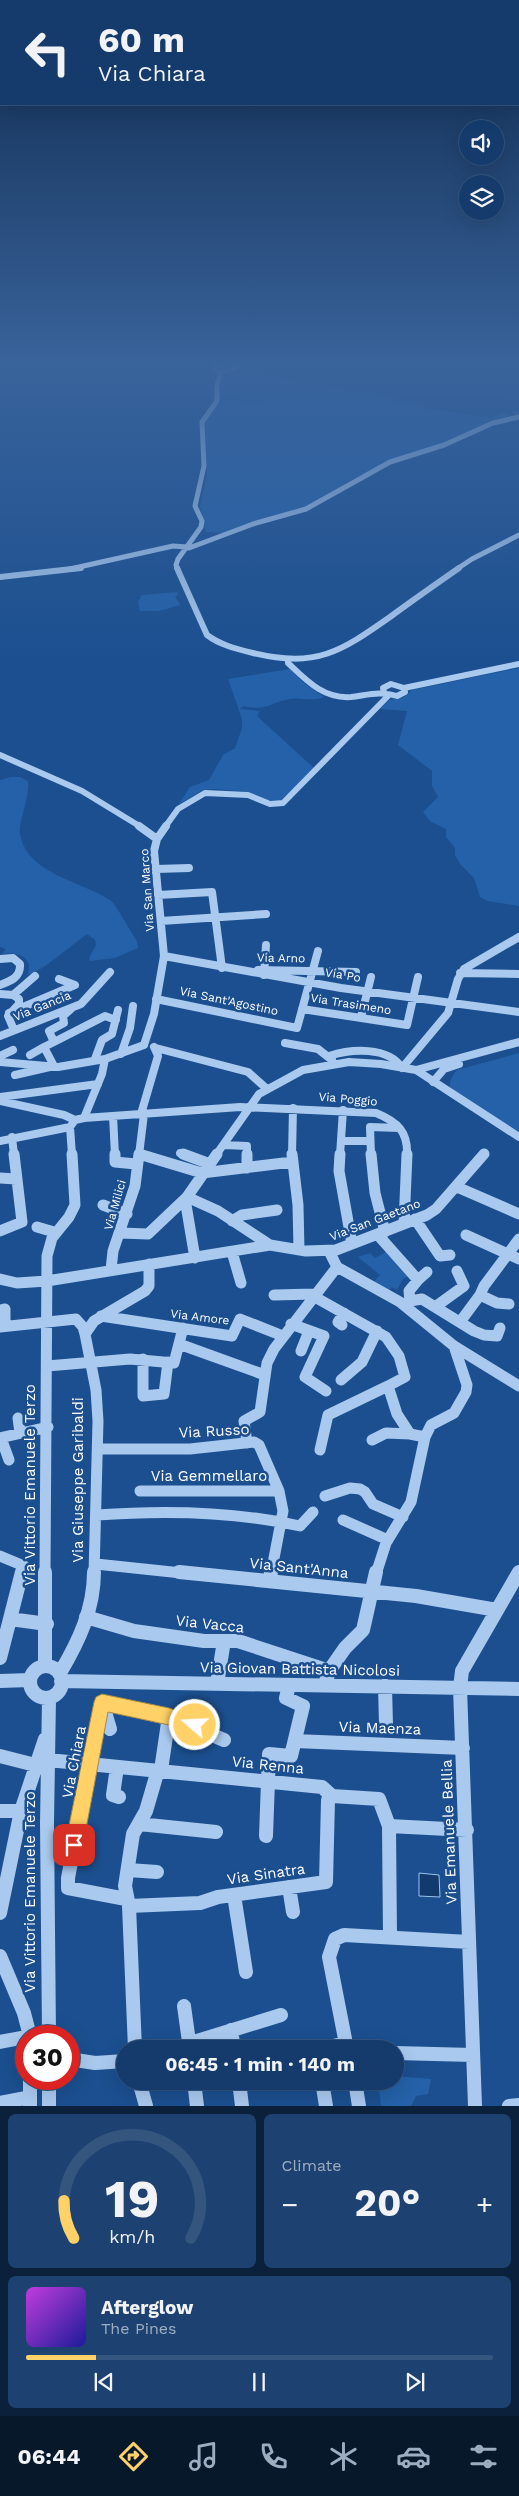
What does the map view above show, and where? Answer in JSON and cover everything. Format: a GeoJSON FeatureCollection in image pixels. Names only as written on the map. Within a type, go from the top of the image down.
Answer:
{"type":"FeatureCollection","features":[{"type":"Feature","properties":{"kind":"street"},"geometry":{"type":"LineString","coordinates":[[204,464],[195,506],[207,534]]}},
{"type":"Feature","properties":{"kind":"street"},"geometry":{"type":"LineString","coordinates":[[0,577],[81,568],[170,548],[207,534],[226,535],[253,524],[306,509],[386,464]]}},
{"type":"Feature","properties":{"kind":"street"},"geometry":{"type":"LineString","coordinates":[[207,534],[195,537],[176,562],[177,570],[210,639],[224,646],[288,660],[312,657],[345,648],[472,559],[519,534]]}},
{"type":"Feature","properties":{"kind":"street"},"geometry":{"type":"LineString","coordinates":[[180,555],[207,534]]}},
{"type":"Feature","properties":{"kind":"street"},"geometry":{"type":"LineString","coordinates":[[170,548],[180,555]]}},
{"type":"Feature","properties":{"kind":"street"},"geometry":{"type":"LineString","coordinates":[[170,548],[186,548]]}},
{"type":"Feature","properties":{"kind":"street"},"geometry":{"type":"LineString","coordinates":[[288,660],[315,688],[327,694],[353,697],[386,694],[400,696],[405,692],[404,688]]}},
{"type":"Feature","properties":{"kind":"street"},"geometry":{"type":"LineString","coordinates":[[386,694],[384,688],[390,684],[404,688],[519,664]]}},
{"type":"Feature","properties":{"kind":"street","name":"Via San Marco"},"geometry":{"type":"LineString","coordinates":[[144,1045],[156,999],[164,956],[154,851],[157,839],[178,809],[205,793],[248,795],[270,804],[279,804],[287,801],[386,694]]}},
{"type":"Feature","properties":{"kind":"street"},"geometry":{"type":"LineString","coordinates":[[0,755],[48,774],[105,804],[135,822],[157,839]]}},
{"type":"Feature","properties":{"kind":"street"},"geometry":{"type":"LineString","coordinates":[[156,869],[189,868]]}},
{"type":"Feature","properties":{"kind":"street"},"geometry":{"type":"LineString","coordinates":[[158,895],[212,892],[222,968]]}},
{"type":"Feature","properties":{"kind":"street"},"geometry":{"type":"LineString","coordinates":[[161,921],[266,914]]}},
{"type":"Feature","properties":{"kind":"street"},"geometry":{"type":"LineString","coordinates":[[402,1068],[448,1013],[452,1004],[458,975],[516,939]]}},
{"type":"Feature","properties":{"kind":"street"},"geometry":{"type":"LineString","coordinates":[[264,973],[266,945]]}},
{"type":"Feature","properties":{"kind":"street"},"geometry":{"type":"LineString","coordinates":[[302,1008],[318,951]]}},
{"type":"Feature","properties":{"kind":"street","name":"Via Po"},"geometry":{"type":"LineString","coordinates":[[164,956],[222,968],[264,973],[309,983],[519,1012]]}},
{"type":"Feature","properties":{"kind":"street"},"geometry":{"type":"LineString","coordinates":[[0,959],[13,958],[20,964],[21,968],[18,975],[0,985]]}},
{"type":"Feature","properties":{"kind":"street","name":"Via Gancia"},"geometry":{"type":"LineString","coordinates":[[0,1036],[88,998],[110,972]]}},
{"type":"Feature","properties":{"kind":"street","name":"Via Arno"},"geometry":{"type":"LineString","coordinates":[[264,973],[356,972]]}},
{"type":"Feature","properties":{"kind":"street"},"geometry":{"type":"LineString","coordinates":[[460,973],[519,974]]}},
{"type":"Feature","properties":{"kind":"street"},"geometry":{"type":"LineString","coordinates":[[13,995],[35,976]]}},
{"type":"Feature","properties":{"kind":"street","name":"Via Trasimeno"},"geometry":{"type":"LineString","coordinates":[[302,1008],[407,1025],[418,977]]}},
{"type":"Feature","properties":{"kind":"street"},"geometry":{"type":"LineString","coordinates":[[361,1018],[371,978]]}},
{"type":"Feature","properties":{"kind":"street"},"geometry":{"type":"LineString","coordinates":[[10,1013],[75,985],[59,979]]}},
{"type":"Feature","properties":{"kind":"street"},"geometry":{"type":"LineString","coordinates":[[0,994],[13,995],[20,1001],[10,1013],[8,1020],[14,1030]]}},
{"type":"Feature","properties":{"kind":"street","name":"Via Sant'Agostino"},"geometry":{"type":"LineString","coordinates":[[156,999],[296,1028],[302,1008]]}},
{"type":"Feature","properties":{"kind":"street"},"geometry":{"type":"LineString","coordinates":[[54,1042],[49,1031],[64,1023],[63,1016],[75,1005]]}},
{"type":"Feature","properties":{"kind":"street"},"geometry":{"type":"LineString","coordinates":[[121,1054],[130,1028],[133,1006]]}},
{"type":"Feature","properties":{"kind":"street"},"geometry":{"type":"LineString","coordinates":[[30,1055],[106,1016],[115,1014],[110,1036],[102,1040],[93,1060]]}},
{"type":"Feature","properties":{"kind":"street"},"geometry":{"type":"LineString","coordinates":[[285,1043],[305,1046],[331,1059],[416,1070],[519,1042]]}},
{"type":"Feature","properties":{"kind":"street"},"geometry":{"type":"LineString","coordinates":[[15,1075],[54,1066],[105,1059],[144,1045],[248,1072],[267,1089]]}},
{"type":"Feature","properties":{"kind":"street"},"geometry":{"type":"LineString","coordinates":[[44,1047],[54,1066]]}},
{"type":"Feature","properties":{"kind":"street"},"geometry":{"type":"LineString","coordinates":[[143,1111],[158,1056],[156,1048]]}},
{"type":"Feature","properties":{"kind":"street"},"geometry":{"type":"LineString","coordinates":[[433,1082],[444,1070],[519,1048]]}},
{"type":"Feature","properties":{"kind":"street"},"geometry":{"type":"LineString","coordinates":[[0,1056],[13,1050]]}},
{"type":"Feature","properties":{"kind":"street"},"geometry":{"type":"LineString","coordinates":[[47,1323],[48,1246],[54,1232],[73,1214],[76,1196],[75,1125],[98,1084],[105,1059]]}},
{"type":"Feature","properties":{"kind":"street"},"geometry":{"type":"LineString","coordinates":[[120,1233],[148,1234],[177,1208],[259,1094],[303,1070],[331,1059]]}},
{"type":"Feature","properties":{"kind":"street"},"geometry":{"type":"LineString","coordinates":[[0,1062],[54,1066]]}},
{"type":"Feature","properties":{"kind":"street"},"geometry":{"type":"LineString","coordinates":[[416,1070],[519,1137]]}},
{"type":"Feature","properties":{"kind":"street"},"geometry":{"type":"LineString","coordinates":[[0,1097],[98,1084]]}},
{"type":"Feature","properties":{"kind":"street"},"geometry":{"type":"LineString","coordinates":[[0,1101],[64,1115],[75,1125]]}},
{"type":"Feature","properties":{"kind":"street","name":"Via Poggio"},"geometry":{"type":"LineString","coordinates":[[7,1137],[143,1111],[250,1108],[294,1108],[376,1113],[384,1115],[399,1128]]}},
{"type":"Feature","properties":{"kind":"street"},"geometry":{"type":"LineString","coordinates":[[294,1108],[292,1162],[298,1205],[299,1250]]}},
{"type":"Feature","properties":{"kind":"street"},"geometry":{"type":"LineString","coordinates":[[343,1110],[339,1171],[352,1244]]}},
{"type":"Feature","properties":{"kind":"street","name":"Via Milici"},"geometry":{"type":"LineString","coordinates":[[111,1270],[114,1251],[135,1186],[143,1111]]}},
{"type":"Feature","properties":{"kind":"street"},"geometry":{"type":"LineString","coordinates":[[113,1116],[115,1162],[138,1154],[202,1174],[292,1162]]}},
{"type":"Feature","properties":{"kind":"street"},"geometry":{"type":"LineString","coordinates":[[404,1224],[408,1140],[399,1128],[370,1126],[370,1164],[382,1233],[417,1279]]}},
{"type":"Feature","properties":{"kind":"street"},"geometry":{"type":"LineString","coordinates":[[0,1231],[22,1222],[17,1180],[7,1137]]}},
{"type":"Feature","properties":{"kind":"street"},"geometry":{"type":"LineString","coordinates":[[341,1141],[370,1141]]}},
{"type":"Feature","properties":{"kind":"street"},"geometry":{"type":"LineString","coordinates":[[224,1145],[247,1146],[247,1168]]}},
{"type":"Feature","properties":{"kind":"street"},"geometry":{"type":"LineString","coordinates":[[180,1153],[210,1164]]}},
{"type":"Feature","properties":{"kind":"street","name":"Via San Gaetano"},"geometry":{"type":"LineString","coordinates":[[275,1246],[299,1250],[329,1251],[415,1220],[436,1209],[484,1154]]}},
{"type":"Feature","properties":{"kind":"street"},"geometry":{"type":"LineString","coordinates":[[0,1178],[17,1180]]}},
{"type":"Feature","properties":{"kind":"street"},"geometry":{"type":"LineString","coordinates":[[457,1187],[519,1214]]}},
{"type":"Feature","properties":{"kind":"street"},"geometry":{"type":"LineString","coordinates":[[186,1198],[218,1211],[275,1246]]}},
{"type":"Feature","properties":{"kind":"street"},"geometry":{"type":"LineString","coordinates":[[186,1198],[191,1258]]}},
{"type":"Feature","properties":{"kind":"street"},"geometry":{"type":"LineString","coordinates":[[102,1205],[127,1214]]}},
{"type":"Feature","properties":{"kind":"street"},"geometry":{"type":"LineString","coordinates":[[232,1221],[242,1215],[278,1210]]}},
{"type":"Feature","properties":{"kind":"street"},"geometry":{"type":"LineString","coordinates":[[415,1220],[440,1256],[450,1255]]}},
{"type":"Feature","properties":{"kind":"street"},"geometry":{"type":"LineString","coordinates":[[37,1227],[54,1232]]}},
{"type":"Feature","properties":{"kind":"street"},"geometry":{"type":"LineString","coordinates":[[466,1235],[519,1259]]}},
{"type":"Feature","properties":{"kind":"street"},"geometry":{"type":"LineString","coordinates":[[460,1322],[519,1239]]}},
{"type":"Feature","properties":{"kind":"street"},"geometry":{"type":"LineString","coordinates":[[0,1279],[17,1283],[47,1282],[149,1264],[275,1246]]}},
{"type":"Feature","properties":{"kind":"street"},"geometry":{"type":"LineString","coordinates":[[329,1251],[337,1267],[407,1304],[454,1346],[519,1386]]}},
{"type":"Feature","properties":{"kind":"street"},"geometry":{"type":"LineString","coordinates":[[233,1253],[241,1283]]}},
{"type":"Feature","properties":{"kind":"street"},"geometry":{"type":"LineString","coordinates":[[86,1334],[89,1326],[101,1316],[132,1299],[149,1286],[149,1264]]}},
{"type":"Feature","properties":{"kind":"street"},"geometry":{"type":"LineString","coordinates":[[247,1443],[244,1421],[260,1412],[267,1363],[291,1324],[337,1267]]}},
{"type":"Feature","properties":{"kind":"street"},"geometry":{"type":"LineString","coordinates":[[435,1307],[464,1286],[457,1271]]}},
{"type":"Feature","properties":{"kind":"street"},"geometry":{"type":"LineString","coordinates":[[407,1304],[409,1291],[417,1279],[427,1272]]}},
{"type":"Feature","properties":{"kind":"street"},"geometry":{"type":"LineString","coordinates":[[274,1295],[314,1295],[343,1319],[386,1336],[399,1356],[405,1377],[340,1408],[327,1418],[320,1450]]}},
{"type":"Feature","properties":{"kind":"street"},"geometry":{"type":"LineString","coordinates":[[480,1295],[497,1303],[510,1304]]}},
{"type":"Feature","properties":{"kind":"street"},"geometry":{"type":"LineString","coordinates":[[407,1304],[422,1299],[486,1336],[497,1336],[500,1328]]}},
{"type":"Feature","properties":{"kind":"street"},"geometry":{"type":"LineString","coordinates":[[0,1310],[5,1309],[2,1326],[76,1319],[86,1334]]}},
{"type":"Feature","properties":{"kind":"street","name":"Via Amore"},"geometry":{"type":"LineString","coordinates":[[101,1316],[232,1336],[240,1319],[283,1336]]}},
{"type":"Feature","properties":{"kind":"street","name":"Via Vittorio Emanuele Terzo"},"geometry":{"type":"LineString","coordinates":[[45,1666],[47,1624],[47,1323]]}},
{"type":"Feature","properties":{"kind":"street"},"geometry":{"type":"LineString","coordinates":[[291,1324],[324,1336],[305,1377],[326,1391]]}},
{"type":"Feature","properties":{"kind":"street"},"geometry":{"type":"LineString","coordinates":[[143,1359],[143,1396],[164,1394],[172,1360],[183,1328]]}},
{"type":"Feature","properties":{"kind":"street"},"geometry":{"type":"LineString","coordinates":[[301,1351],[309,1331]]}},
{"type":"Feature","properties":{"kind":"street"},"geometry":{"type":"LineString","coordinates":[[342,1380],[362,1362],[377,1331]]}},
{"type":"Feature","properties":{"kind":"street","name":"Via Giuseppe Garibaldi"},"geometry":{"type":"LineString","coordinates":[[72,1652],[93,1600],[96,1564],[99,1448],[96,1390],[86,1334]]}},
{"type":"Feature","properties":{"kind":"street"},"geometry":{"type":"LineString","coordinates":[[179,1344],[265,1375]]}},
{"type":"Feature","properties":{"kind":"street"},"geometry":{"type":"LineString","coordinates":[[325,1685],[329,1671],[345,1648],[363,1630],[379,1561],[388,1540],[411,1502],[425,1437],[431,1425],[454,1413],[466,1392],[467,1385],[454,1346]]}},
{"type":"Feature","properties":{"kind":"street"},"geometry":{"type":"LineString","coordinates":[[47,1366],[130,1359],[172,1360]]}},
{"type":"Feature","properties":{"kind":"street"},"geometry":{"type":"LineString","coordinates":[[388,1386],[397,1414],[410,1434]]}},
{"type":"Feature","properties":{"kind":"street"},"geometry":{"type":"LineString","coordinates":[[18,1418],[20,1433]]}},
{"type":"Feature","properties":{"kind":"street"},"geometry":{"type":"LineString","coordinates":[[9,1460],[0,1438],[48,1426]]}},
{"type":"Feature","properties":{"kind":"street"},"geometry":{"type":"LineString","coordinates":[[372,1440],[386,1433],[425,1437]]}},
{"type":"Feature","properties":{"kind":"street","name":"Via Russo"},"geometry":{"type":"LineString","coordinates":[[99,1448],[190,1449],[254,1442],[259,1445],[279,1491],[282,1516]]}},
{"type":"Feature","properties":{"kind":"street"},"geometry":{"type":"LineString","coordinates":[[326,1496],[345,1489],[360,1488],[365,1491],[371,1502],[385,1511],[403,1517]]}},
{"type":"Feature","properties":{"kind":"street","name":"Via Gemmellaro"},"geometry":{"type":"LineString","coordinates":[[140,1492],[279,1491]]}},
{"type":"Feature","properties":{"kind":"street"},"geometry":{"type":"LineString","coordinates":[[97,1515],[140,1512],[282,1516],[300,1526],[313,1512]]}},
{"type":"Feature","properties":{"kind":"street"},"geometry":{"type":"LineString","coordinates":[[270,1580],[282,1516]]}},
{"type":"Feature","properties":{"kind":"street"},"geometry":{"type":"LineString","coordinates":[[343,1520],[388,1540]]}},
{"type":"Feature","properties":{"kind":"street"},"geometry":{"type":"LineString","coordinates":[[0,1556],[24,1566],[0,1658]]}},
{"type":"Feature","properties":{"kind":"street","name":"Via Sant'Anna"},"geometry":{"type":"LineString","coordinates":[[96,1564],[416,1596],[497,1610]]}},
{"type":"Feature","properties":{"kind":"street","name":"Via Emanuele Bellia"},"geometry":{"type":"LineString","coordinates":[[475,2106],[460,1688],[462,1671],[519,1572]]}},
{"type":"Feature","properties":{"kind":"street","name":"Via Vacca"},"geometry":{"type":"LineString","coordinates":[[86,1617],[116,1624],[134,1631],[204,1642],[238,1641],[329,1671]]}},
{"type":"Feature","properties":{"kind":"street"},"geometry":{"type":"LineString","coordinates":[[10,1619],[47,1624]]}},
{"type":"Feature","properties":{"kind":"street"},"geometry":{"type":"LineString","coordinates":[[217,1684],[224,1641]]}},
{"type":"Feature","properties":{"kind":"street"},"geometry":{"type":"LineString","coordinates":[[61,1677],[54,1668],[45,1666],[36,1671],[30,1680],[34,1695],[44,1699],[49,1698],[59,1690],[61,1677],[72,1652]]}},
{"type":"Feature","properties":{"kind":"street","name":"Via Giovan Battista Nicolosi"},"geometry":{"type":"LineString","coordinates":[[61,1677],[81,1681],[519,1689]]}},
{"type":"Feature","properties":{"kind":"street"},"geometry":{"type":"LineString","coordinates":[[6,1681],[30,1680]]}},
{"type":"Feature","properties":{"kind":"street"},"geometry":{"type":"LineString","coordinates":[[266,1836],[269,1754],[291,1756],[303,1706],[286,1698],[289,1685]]}},
{"type":"Feature","properties":{"kind":"street"},"geometry":{"type":"LineString","coordinates":[[386,1686],[386,1725]]}},
{"type":"Feature","properties":{"kind":"street","name":"Via Vittorio Emanuele Terzo"},"geometry":{"type":"LineString","coordinates":[[48,2025],[44,1764],[49,1698]]}},
{"type":"Feature","properties":{"kind":"street"},"geometry":{"type":"LineString","coordinates":[[110,1729],[102,1702],[169,1716],[195,1725],[224,1740]]}},
{"type":"Feature","properties":{"kind":"street","name":"Via Chiara"},"geometry":{"type":"LineString","coordinates":[[102,1702],[68,1878],[68,1888],[127,1903]]}},
{"type":"Feature","properties":{"kind":"street"},"geometry":{"type":"LineString","coordinates":[[135,2040],[127,1903],[128,1870],[133,1834],[146,1811],[159,1770],[169,1716]]}},
{"type":"Feature","properties":{"kind":"street","name":"Via Maenza"},"geometry":{"type":"LineString","coordinates":[[295,1741],[462,1748]]}},
{"type":"Feature","properties":{"kind":"street","name":"Via Renna"},"geometry":{"type":"LineString","coordinates":[[0,1756],[44,1764],[117,1766],[322,1787],[332,1796]]}},
{"type":"Feature","properties":{"kind":"street"},"geometry":{"type":"LineString","coordinates":[[0,1913],[2,1886],[21,1811],[44,1764]]}},
{"type":"Feature","properties":{"kind":"street"},"geometry":{"type":"LineString","coordinates":[[117,1766],[113,1795],[120,1797]]}},
{"type":"Feature","properties":{"kind":"street"},"geometry":{"type":"LineString","coordinates":[[332,1796],[379,1799],[382,1805],[389,1826],[390,1937]]}},
{"type":"Feature","properties":{"kind":"street","name":"Via Sinatra"},"geometry":{"type":"LineString","coordinates":[[127,1903],[200,1903],[234,1895],[326,1882],[328,1800],[332,1796]]}},
{"type":"Feature","properties":{"kind":"street"},"geometry":{"type":"LineString","coordinates":[[0,1811],[21,1811]]}},
{"type":"Feature","properties":{"kind":"street"},"geometry":{"type":"LineString","coordinates":[[139,1824],[216,1832]]}},
{"type":"Feature","properties":{"kind":"street"},"geometry":{"type":"LineString","coordinates":[[389,1826],[466,1830]]}},
{"type":"Feature","properties":{"kind":"street"},"geometry":{"type":"LineString","coordinates":[[128,1870],[157,1872]]}},
{"type":"Feature","properties":{"kind":"street"},"geometry":{"type":"LineString","coordinates":[[289,1887],[293,1912]]}},
{"type":"Feature","properties":{"kind":"street"},"geometry":{"type":"LineString","coordinates":[[234,1895],[238,1932],[246,1972]]}},
{"type":"Feature","properties":{"kind":"street"},"geometry":{"type":"LineString","coordinates":[[345,2040],[329,1957],[330,1949],[335,1939],[344,1935],[469,1942]]}},
{"type":"Feature","properties":{"kind":"street"},"geometry":{"type":"LineString","coordinates":[[0,1956],[27,2025]]}},
{"type":"Feature","properties":{"kind":"street"},"geometry":{"type":"LineString","coordinates":[[184,2006],[189,2040]]}},
{"type":"Feature","properties":{"kind":"street"},"geometry":{"type":"LineString","coordinates":[[205,2040],[281,2015]]}},
{"type":"Feature","properties":{"kind":"street"},"geometry":{"type":"LineString","coordinates":[[231,2030],[233,2040]]}},
{"type":"Feature","properties":{"kind":"street"},"geometry":{"type":"LineString","coordinates":[[0,2042],[15,2039]]}},
{"type":"Feature","properties":{"kind":"street"},"geometry":{"type":"LineString","coordinates":[[404,2054],[473,2055]]}},
{"type":"Feature","properties":{"kind":"street"},"geometry":{"type":"LineString","coordinates":[[80,2061],[95,2063],[116,2062]]}},
{"type":"Feature","properties":{"kind":"street"},"geometry":{"type":"LineString","coordinates":[[49,2090],[49,2106]]}},
{"type":"Feature","properties":{"kind":"street"},"geometry":{"type":"LineString","coordinates":[[142,2090],[146,2106]]}},
{"type":"Feature","properties":{"kind":"street"},"geometry":{"type":"LineString","coordinates":[[195,2090],[197,2106]]}},
{"type":"Feature","properties":{"kind":"street"},"geometry":{"type":"LineString","coordinates":[[240,2090],[242,2106]]}},
{"type":"Feature","properties":{"kind":"street"},"geometry":{"type":"LineString","coordinates":[[323,2090],[326,2106]]}},
{"type":"Feature","properties":{"kind":"street"},"geometry":{"type":"LineString","coordinates":[[356,2090],[359,2106]]}},
{"type":"Feature","properties":{"kind":"street"},"geometry":{"type":"LineString","coordinates":[[0,2103],[30,2101]]}},
{"type":"Feature","properties":{"kind":"street"},"geometry":{"type":"LineString","coordinates":[[509,2106],[519,2105]]}},
{"type":"Feature","properties":{"kind":"shaded area"},"geometry":{"type":"Polygon","coordinates":[[[207,464],[390,464],[351,480],[310,506],[225,533],[206,532],[200,506],[207,475],[207,464]]]}},
{"type":"Feature","properties":{"kind":"shaded area"},"geometry":{"type":"Polygon","coordinates":[[[177,592],[178,595],[175,596],[180,605],[159,611],[140,611],[138,602],[142,595],[177,592]]]}},
{"type":"Feature","properties":{"kind":"shaded area"},"geometry":{"type":"Polygon","coordinates":[[[519,668],[519,906],[487,901],[480,897],[474,878],[461,865],[455,855],[455,848],[446,837],[446,829],[430,821],[423,812],[438,797],[432,786],[432,771],[398,745],[407,711],[380,709],[389,700],[404,697],[412,690],[519,668]]]}},
{"type":"Feature","properties":{"kind":"shaded area"},"geometry":{"type":"Polygon","coordinates":[[[290,669],[305,684],[324,697],[316,699],[290,699],[258,708],[244,706],[240,709],[260,711],[257,716],[315,769],[280,801],[267,800],[249,792],[215,789],[203,790],[178,805],[190,787],[209,780],[223,755],[235,748],[242,728],[242,719],[228,679],[290,669]]]}},
{"type":"Feature","properties":{"kind":"shaded area"},"geometry":{"type":"Polygon","coordinates":[[[20,777],[28,781],[20,834],[25,848],[33,859],[57,875],[110,900],[137,941],[138,948],[115,958],[90,961],[89,958],[96,945],[95,940],[87,934],[44,967],[28,975],[29,965],[25,958],[14,954],[2,954],[6,949],[0,947],[0,780],[20,777]]]}},
{"type":"Feature","properties":{"kind":"shaded area"},"geometry":{"type":"Polygon","coordinates":[[[519,1053],[519,1133],[450,1089],[450,1086],[451,1079],[457,1070],[519,1053]]]}},
{"type":"Feature","properties":{"kind":"shaded area"},"geometry":{"type":"Polygon","coordinates":[[[389,1250],[410,1275],[403,1279],[397,1290],[392,1287],[387,1293],[372,1284],[380,1275],[358,1257],[370,1253],[375,1258],[389,1250]]]}},
{"type":"Feature","properties":{"kind":"shaded area"},"geometry":{"type":"Polygon","coordinates":[[[419,1873],[439,1875],[440,1897],[419,1896],[419,1873]]]}},
{"type":"Feature","properties":{"kind":"shaded area"},"geometry":{"type":"Polygon","coordinates":[[[404,2077],[431,2079],[428,2094],[416,2096],[411,2106],[381,2106],[379,2090],[404,2090],[404,2077]]]}},
{"type":"Feature","properties":{"kind":"route"},"geometry":{"type":"LineString","coordinates":[[74,1845],[102,1702],[169,1716],[195,1725]]}}]}
